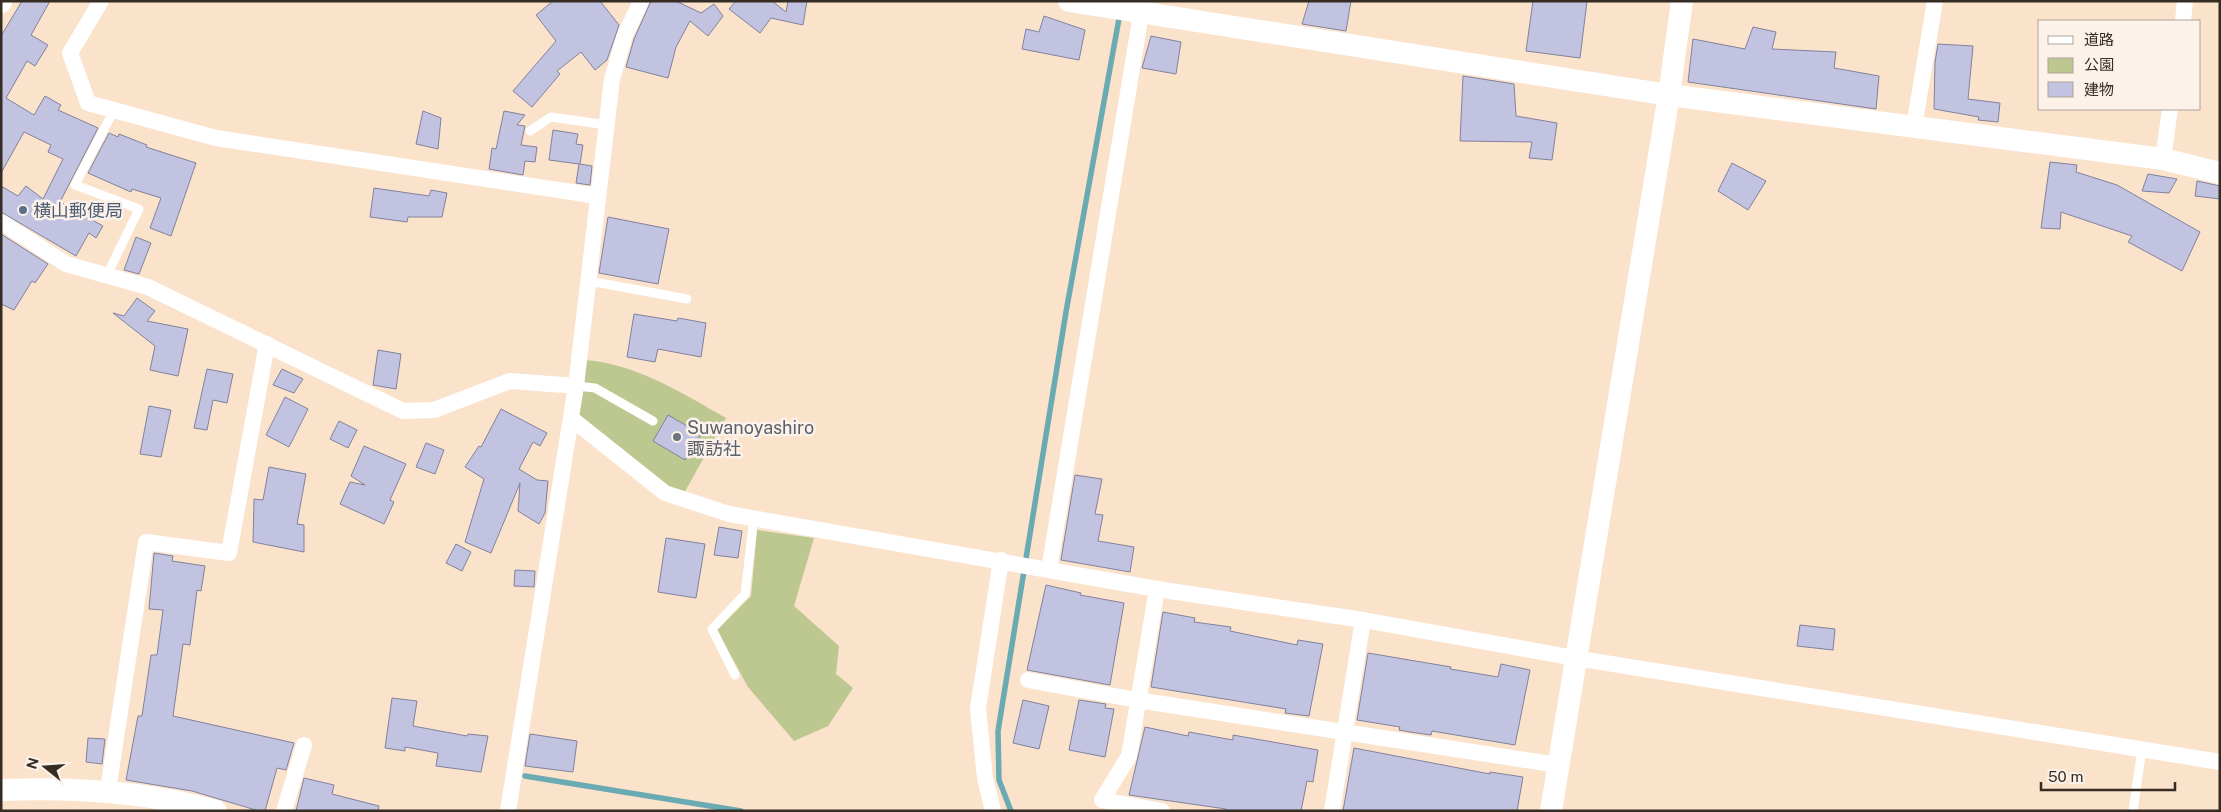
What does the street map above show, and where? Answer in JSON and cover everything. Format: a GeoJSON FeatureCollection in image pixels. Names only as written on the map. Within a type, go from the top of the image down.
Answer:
{"type":"FeatureCollection","features":[{"type":"Feature","properties":{"kind":"street"},"geometry":{"type":"LineString","coordinates":[[101,1],[70,53],[88,103],[216,138],[598,196]]}},
{"type":"Feature","properties":{"kind":"street"},"geometry":{"type":"LineString","coordinates":[[508,811],[572,419],[612,79],[625,35],[641,1]]}},
{"type":"Feature","properties":{"kind":"street"},"geometry":{"type":"LineString","coordinates":[[1068,1],[1102,6],[1142,7],[1669,95],[2163,159],[2220,173]]}},
{"type":"Feature","properties":{"kind":"street"},"geometry":{"type":"LineString","coordinates":[[1551,811],[1669,95],[1682,1]]}},
{"type":"Feature","properties":{"kind":"street"},"geometry":{"type":"LineString","coordinates":[[1914,127],[1935,1]]}},
{"type":"Feature","properties":{"kind":"street"},"geometry":{"type":"LineString","coordinates":[[2183,20],[2185,1]]}},
{"type":"Feature","properties":{"kind":"street"},"geometry":{"type":"LineString","coordinates":[[1045,568],[1142,7]]}},
{"type":"Feature","properties":{"kind":"street"},"geometry":{"type":"LineString","coordinates":[[2163,159],[2170,110]]}},
{"type":"Feature","properties":{"kind":"street"},"geometry":{"type":"LineString","coordinates":[[1,222],[66,264],[148,286],[403,411],[434,410],[510,381],[576,386]]}},
{"type":"Feature","properties":{"kind":"street"},"geometry":{"type":"LineString","coordinates":[[108,790],[146,542],[229,554],[267,344]]}},
{"type":"Feature","properties":{"kind":"street"},"geometry":{"type":"LineString","coordinates":[[572,419],[665,493],[728,514],[1001,560],[1157,589],[1363,620],[1575,658],[2220,762]]}},
{"type":"Feature","properties":{"kind":"street"},"geometry":{"type":"LineString","coordinates":[[993,811],[985,778],[978,708],[1001,560]]}},
{"type":"Feature","properties":{"kind":"street"},"geometry":{"type":"LineString","coordinates":[[1157,589],[1128,756],[1097,805],[1162,811]]}},
{"type":"Feature","properties":{"kind":"street"},"geometry":{"type":"LineString","coordinates":[[1332,811],[1363,620]]}},
{"type":"Feature","properties":{"kind":"street"},"geometry":{"type":"LineString","coordinates":[[1028,680],[1137,700],[1558,765]]}},
{"type":"Feature","properties":{"kind":"street"},"geometry":{"type":"LineString","coordinates":[[284,811],[304,745]]}},
{"type":"Feature","properties":{"kind":"street"},"geometry":{"type":"LineString","coordinates":[[1,790],[56,788],[108,790],[216,811]]}},
{"type":"Feature","properties":{"kind":"lane"},"geometry":{"type":"LineString","coordinates":[[107,275],[139,209],[75,185],[114,110]]}},
{"type":"Feature","properties":{"kind":"lane"},"geometry":{"type":"LineString","coordinates":[[530,131],[551,116],[607,125]]}},
{"type":"Feature","properties":{"kind":"lane"},"geometry":{"type":"LineString","coordinates":[[588,281],[687,299]]}},
{"type":"Feature","properties":{"kind":"lane"},"geometry":{"type":"LineString","coordinates":[[576,386],[595,388],[653,421]]}},
{"type":"Feature","properties":{"kind":"lane"},"geometry":{"type":"LineString","coordinates":[[735,675],[712,629],[745,594],[754,518]]}},
{"type":"Feature","properties":{"kind":"lane"},"geometry":{"type":"LineString","coordinates":[[2133,811],[2142,749]]}},
{"type":"Feature","properties":{"kind":"green space"},"geometry":{"type":"Polygon","coordinates":[[[583,360],[602,362],[639,373],[675,389],[726,418],[683,495],[667,488],[575,418],[583,360]]]}},
{"type":"Feature","properties":{"kind":"green space"},"geometry":{"type":"Polygon","coordinates":[[[757,530],[814,538],[794,606],[839,646],[836,674],[853,688],[828,726],[794,741],[748,687],[717,630],[751,596],[757,530]]]}},
{"type":"Feature","properties":{"kind":"building"},"geometry":{"type":"Polygon","coordinates":[[[22,1],[50,1],[31,35],[48,45],[35,66],[27,61],[6,98],[34,115],[45,96],[61,105],[58,110],[98,128],[60,202],[103,226],[96,238],[89,233],[76,256],[1,212],[1,186],[18,196],[26,186],[43,199],[63,159],[48,152],[51,145],[24,132],[1,173],[1,36],[22,1]]]}},
{"type":"Feature","properties":{"kind":"building"},"geometry":{"type":"Polygon","coordinates":[[[553,1],[600,1],[619,25],[607,60],[595,70],[581,52],[557,71],[560,74],[532,107],[513,91],[556,41],[536,15],[553,1]]]}},
{"type":"Feature","properties":{"kind":"building"},"geometry":{"type":"Polygon","coordinates":[[[651,1],[676,1],[701,13],[714,4],[723,16],[708,36],[690,21],[676,47],[668,78],[626,67],[634,39],[651,1]]]}},
{"type":"Feature","properties":{"kind":"building"},"geometry":{"type":"Polygon","coordinates":[[[736,1],[772,1],[786,12],[788,1],[807,1],[803,25],[771,18],[760,33],[729,9],[736,1]]]}},
{"type":"Feature","properties":{"kind":"building"},"geometry":{"type":"Polygon","coordinates":[[[1309,1],[1351,1],[1346,31],[1302,24],[1309,1]]]}},
{"type":"Feature","properties":{"kind":"building"},"geometry":{"type":"Polygon","coordinates":[[[1533,1],[1587,1],[1580,58],[1526,51],[1533,1]]]}},
{"type":"Feature","properties":{"kind":"building"},"geometry":{"type":"Polygon","coordinates":[[[1044,16],[1085,30],[1079,60],[1022,49],[1026,29],[1039,32],[1044,16]]]}},
{"type":"Feature","properties":{"kind":"building"},"geometry":{"type":"Polygon","coordinates":[[[1753,27],[1776,32],[1772,49],[1836,52],[1834,68],[1879,76],[1876,109],[1688,82],[1693,39],[1745,49],[1753,27]]]}},
{"type":"Feature","properties":{"kind":"building"},"geometry":{"type":"Polygon","coordinates":[[[1151,36],[1181,42],[1176,74],[1142,68],[1151,36]]]}},
{"type":"Feature","properties":{"kind":"building"},"geometry":{"type":"Polygon","coordinates":[[[1938,44],[1973,46],[1968,99],[2000,103],[1998,122],[1978,120],[1979,117],[1934,109],[1935,62],[1938,44]]]}},
{"type":"Feature","properties":{"kind":"building"},"geometry":{"type":"Polygon","coordinates":[[[1463,76],[1514,84],[1516,116],[1557,123],[1552,160],[1529,158],[1532,142],[1460,141],[1463,76]]]}},
{"type":"Feature","properties":{"kind":"building"},"geometry":{"type":"Polygon","coordinates":[[[423,111],[441,118],[438,149],[416,144],[423,111]]]}},
{"type":"Feature","properties":{"kind":"building"},"geometry":{"type":"Polygon","coordinates":[[[504,111],[525,115],[517,125],[525,126],[521,145],[537,147],[535,162],[525,161],[523,175],[489,169],[492,148],[496,149],[504,111]]]}},
{"type":"Feature","properties":{"kind":"building"},"geometry":{"type":"Polygon","coordinates":[[[553,130],[578,134],[576,144],[583,145],[580,164],[592,166],[590,185],[576,183],[579,164],[549,160],[553,130]]]}},
{"type":"Feature","properties":{"kind":"building"},"geometry":{"type":"Polygon","coordinates":[[[109,133],[118,137],[119,134],[147,145],[146,147],[196,163],[171,236],[150,228],[161,198],[132,189],[131,192],[88,173],[109,133]]]}},
{"type":"Feature","properties":{"kind":"building"},"geometry":{"type":"Polygon","coordinates":[[[2050,162],[2077,165],[2076,172],[2117,185],[2200,232],[2182,271],[2128,242],[2132,236],[2061,212],[2060,229],[2041,228],[2050,162]]]}},
{"type":"Feature","properties":{"kind":"building"},"geometry":{"type":"Polygon","coordinates":[[[1732,163],[1766,181],[1748,210],[1718,191],[1732,163]]]}},
{"type":"Feature","properties":{"kind":"building"},"geometry":{"type":"Polygon","coordinates":[[[2148,174],[2177,179],[2169,193],[2142,191],[2148,174]]]}},
{"type":"Feature","properties":{"kind":"building"},"geometry":{"type":"Polygon","coordinates":[[[2197,181],[2220,186],[2220,199],[2195,196],[2197,181]]]}},
{"type":"Feature","properties":{"kind":"building"},"geometry":{"type":"Polygon","coordinates":[[[374,188],[429,196],[431,190],[447,193],[442,217],[408,217],[407,222],[370,217],[374,188]]]}},
{"type":"Feature","properties":{"kind":"building"},"geometry":{"type":"Polygon","coordinates":[[[608,217],[669,229],[658,284],[599,273],[608,217]]]}},
{"type":"Feature","properties":{"kind":"building"},"geometry":{"type":"Polygon","coordinates":[[[1,234],[48,264],[35,283],[32,281],[14,310],[1,304],[1,234]]]}},
{"type":"Feature","properties":{"kind":"building"},"geometry":{"type":"Polygon","coordinates":[[[136,237],[151,243],[139,274],[124,270],[136,237]]]}},
{"type":"Feature","properties":{"kind":"building"},"geometry":{"type":"Polygon","coordinates":[[[137,298],[155,311],[147,321],[188,329],[178,376],[150,370],[155,346],[113,313],[124,316],[137,298]]]}},
{"type":"Feature","properties":{"kind":"building"},"geometry":{"type":"Polygon","coordinates":[[[634,314],[677,321],[678,318],[706,323],[701,357],[658,349],[655,362],[627,357],[634,314]]]}},
{"type":"Feature","properties":{"kind":"building"},"geometry":{"type":"Polygon","coordinates":[[[378,350],[401,354],[396,389],[373,385],[378,350]]]}},
{"type":"Feature","properties":{"kind":"building"},"geometry":{"type":"Polygon","coordinates":[[[207,369],[233,374],[227,403],[213,400],[207,430],[194,428],[207,369]]]}},
{"type":"Feature","properties":{"kind":"building"},"geometry":{"type":"Polygon","coordinates":[[[282,369],[303,379],[294,393],[273,385],[282,369]]]}},
{"type":"Feature","properties":{"kind":"building"},"geometry":{"type":"Polygon","coordinates":[[[285,397],[308,409],[289,447],[266,435],[285,397]]]}},
{"type":"Feature","properties":{"kind":"building"},"geometry":{"type":"Polygon","coordinates":[[[149,406],[171,410],[161,457],[140,454],[149,406]]]}},
{"type":"Feature","properties":{"kind":"building"},"geometry":{"type":"Polygon","coordinates":[[[501,409],[547,433],[540,446],[533,442],[519,469],[537,480],[548,481],[545,513],[539,524],[518,511],[520,483],[491,553],[465,542],[484,479],[465,467],[479,446],[481,447],[501,409]]]}},
{"type":"Feature","properties":{"kind":"building","name":"Suwanoyashiro 諏訪社"},"geometry":{"type":"Polygon","coordinates":[[[668,415],[701,434],[685,460],[653,441],[668,415]]]}},
{"type":"Feature","properties":{"kind":"building"},"geometry":{"type":"Polygon","coordinates":[[[339,421],[357,430],[348,448],[330,439],[339,421]]]}},
{"type":"Feature","properties":{"kind":"building"},"geometry":{"type":"Polygon","coordinates":[[[426,443],[444,450],[435,474],[416,467],[426,443]]]}},
{"type":"Feature","properties":{"kind":"building"},"geometry":{"type":"Polygon","coordinates":[[[364,446],[406,464],[390,500],[394,502],[384,524],[340,504],[350,482],[365,485],[351,476],[364,446]]]}},
{"type":"Feature","properties":{"kind":"building"},"geometry":{"type":"Polygon","coordinates":[[[269,467],[306,474],[297,524],[304,525],[304,552],[253,542],[254,499],[263,500],[269,467]]]}},
{"type":"Feature","properties":{"kind":"building"},"geometry":{"type":"Polygon","coordinates":[[[1075,475],[1102,479],[1095,514],[1103,515],[1098,541],[1134,547],[1130,572],[1061,560],[1075,475]]]}},
{"type":"Feature","properties":{"kind":"building"},"geometry":{"type":"Polygon","coordinates":[[[719,527],[742,531],[738,558],[714,555],[719,527]]]}},
{"type":"Feature","properties":{"kind":"building"},"geometry":{"type":"Polygon","coordinates":[[[666,538],[705,544],[696,598],[658,592],[666,538]]]}},
{"type":"Feature","properties":{"kind":"building"},"geometry":{"type":"Polygon","coordinates":[[[456,544],[471,552],[462,571],[446,563],[456,544]]]}},
{"type":"Feature","properties":{"kind":"building"},"geometry":{"type":"Polygon","coordinates":[[[154,553],[173,556],[172,561],[205,566],[201,591],[197,590],[190,645],[183,644],[173,716],[294,743],[286,770],[277,768],[265,811],[259,811],[192,791],[126,780],[138,716],[142,716],[151,655],[157,655],[163,610],[149,609],[154,553]]]}},
{"type":"Feature","properties":{"kind":"building"},"geometry":{"type":"Polygon","coordinates":[[[515,570],[535,571],[534,587],[514,586],[515,570]]]}},
{"type":"Feature","properties":{"kind":"building"},"geometry":{"type":"Polygon","coordinates":[[[1046,585],[1081,593],[1080,595],[1124,603],[1110,685],[1027,670],[1046,585]]]}},
{"type":"Feature","properties":{"kind":"building"},"geometry":{"type":"Polygon","coordinates":[[[1163,612],[1195,618],[1194,622],[1231,627],[1230,631],[1297,645],[1298,640],[1323,644],[1309,716],[1285,713],[1286,709],[1151,687],[1163,612]]]}},
{"type":"Feature","properties":{"kind":"building"},"geometry":{"type":"Polygon","coordinates":[[[1800,625],[1835,629],[1833,650],[1797,646],[1800,625]]]}},
{"type":"Feature","properties":{"kind":"building"},"geometry":{"type":"Polygon","coordinates":[[[1368,653],[1498,677],[1501,664],[1530,670],[1515,745],[1432,731],[1431,735],[1410,732],[1399,730],[1400,727],[1357,720],[1368,653]]]}},
{"type":"Feature","properties":{"kind":"building"},"geometry":{"type":"Polygon","coordinates":[[[392,698],[417,701],[413,726],[467,736],[468,734],[488,736],[481,772],[436,766],[438,753],[405,747],[405,751],[385,748],[392,698]]]}},
{"type":"Feature","properties":{"kind":"building"},"geometry":{"type":"Polygon","coordinates":[[[1023,700],[1049,706],[1039,749],[1013,743],[1023,700]]]}},
{"type":"Feature","properties":{"kind":"building"},"geometry":{"type":"Polygon","coordinates":[[[1079,700],[1106,704],[1105,708],[1114,709],[1105,757],[1069,750],[1079,700]]]}},
{"type":"Feature","properties":{"kind":"building"},"geometry":{"type":"Polygon","coordinates":[[[1145,727],[1188,736],[1189,732],[1233,740],[1233,735],[1318,750],[1313,782],[1307,781],[1301,811],[1225,811],[1226,809],[1129,795],[1145,727]]]}},
{"type":"Feature","properties":{"kind":"building"},"geometry":{"type":"Polygon","coordinates":[[[530,734],[577,741],[573,772],[525,766],[530,734]]]}},
{"type":"Feature","properties":{"kind":"building"},"geometry":{"type":"Polygon","coordinates":[[[88,738],[105,739],[102,764],[86,762],[88,738]]]}},
{"type":"Feature","properties":{"kind":"building"},"geometry":{"type":"Polygon","coordinates":[[[1354,748],[1490,774],[1490,772],[1523,777],[1517,811],[1343,811],[1354,748]]]}},
{"type":"Feature","properties":{"kind":"building"},"geometry":{"type":"Polygon","coordinates":[[[304,778],[334,785],[332,794],[379,806],[378,811],[296,811],[304,778]]]}},
{"type":"Feature","properties":{"kind":"waterway"},"geometry":{"type":"LineString","coordinates":[[1011,811],[999,780],[998,731],[1066,312],[1120,13]]}},
{"type":"Feature","properties":{"kind":"waterway"},"geometry":{"type":"LineString","coordinates":[[525,776],[741,811]]}},
{"type":"Feature","properties":{"kind":"place","name":"横山郵便局"},"geometry":{"type":"Point","coordinates":[23,210]}},
{"type":"Feature","properties":{"kind":"place","name":"Suwanoyashiro 諏訪社"},"geometry":{"type":"Point","coordinates":[677,437]}}]}
